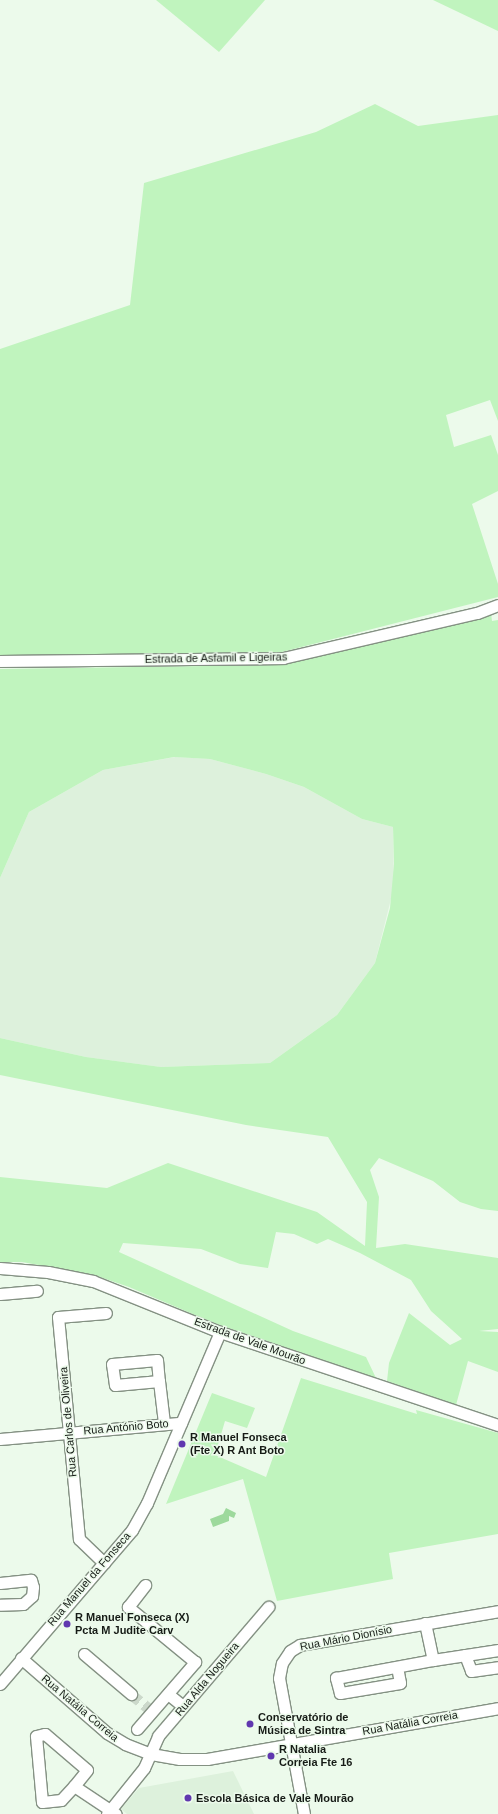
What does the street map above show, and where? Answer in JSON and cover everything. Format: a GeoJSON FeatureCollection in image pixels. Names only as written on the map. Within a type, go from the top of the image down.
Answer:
{"type":"FeatureCollection","features":[{"type":"Feature","properties":{"kind":"street","name":"Estrada de Asfamil e Ligeiras"},"geometry":{"type":"LineString","coordinates":[[0,661],[283,658],[477,613],[498,605]]}},
{"type":"Feature","properties":{"kind":"street","name":"Estrada de Vale Mourão"},"geometry":{"type":"LineString","coordinates":[[0,1268],[48,1272],[93,1281],[220,1332],[498,1425]]}},
{"type":"Feature","properties":{"kind":"street"},"geometry":{"type":"LineString","coordinates":[[0,1294],[37,1291]]}},
{"type":"Feature","properties":{"kind":"street","name":"Rua Carlos de Oliveira"},"geometry":{"type":"LineString","coordinates":[[104,1563],[79,1539],[58,1317],[106,1313]]}},
{"type":"Feature","properties":{"kind":"street","name":"Rua Manuel da Fonseca"},"geometry":{"type":"LineString","coordinates":[[0,1684],[104,1563],[135,1524],[220,1332]]}},
{"type":"Feature","properties":{"kind":"street"},"geometry":{"type":"LineString","coordinates":[[159,1380],[164,1422]]}},
{"type":"Feature","properties":{"kind":"street","name":"Rua António Boto"},"geometry":{"type":"LineString","coordinates":[[0,1439],[164,1422],[181,1423]]}},
{"type":"Feature","properties":{"kind":"street"},"geometry":{"type":"LineString","coordinates":[[0,1583],[31,1580],[33,1587],[32,1596],[23,1604],[0,1605]]}},
{"type":"Feature","properties":{"kind":"street"},"geometry":{"type":"LineString","coordinates":[[138,1729],[150,1710],[168,1694],[195,1662],[128,1607],[145,1586]]}},
{"type":"Feature","properties":{"kind":"street","name":"Rua Alda Nogueira"},"geometry":{"type":"LineString","coordinates":[[111,1812],[144,1768],[158,1736],[268,1608]]}},
{"type":"Feature","properties":{"kind":"street","name":"Rua Mário Dionísio"},"geometry":{"type":"LineString","coordinates":[[304,1814],[292,1744],[278,1678],[282,1663],[290,1651],[300,1645],[498,1611]]}},
{"type":"Feature","properties":{"kind":"street"},"geometry":{"type":"LineString","coordinates":[[425,1623],[433,1660]]}},
{"type":"Feature","properties":{"kind":"street"},"geometry":{"type":"LineString","coordinates":[[397,1667],[400,1683],[340,1693],[336,1678],[433,1660],[498,1650]]}},
{"type":"Feature","properties":{"kind":"street"},"geometry":{"type":"LineString","coordinates":[[84,1654],[131,1694]]}},
{"type":"Feature","properties":{"kind":"street"},"geometry":{"type":"LineString","coordinates":[[465,1655],[471,1671],[498,1667]]}},
{"type":"Feature","properties":{"kind":"street","name":"Rua Natália Correia"},"geometry":{"type":"LineString","coordinates":[[21,1658],[107,1733],[125,1744],[151,1754],[180,1759],[207,1759],[498,1708]]}},
{"type":"Feature","properties":{"kind":"street"},"geometry":{"type":"LineString","coordinates":[[168,1694],[183,1706]]}},
{"type":"Feature","properties":{"kind":"street"},"geometry":{"type":"LineString","coordinates":[[45,1734],[87,1770],[74,1786],[61,1800],[42,1802],[36,1736],[45,1734]]}},
{"type":"Feature","properties":{"kind":"street"},"geometry":{"type":"LineString","coordinates":[[74,1786],[111,1812]]}},
{"type":"Feature","properties":{"kind":"shaded area"},"geometry":{"type":"Polygon","coordinates":[[[156,0],[265,0],[219,52],[156,0]]]}},
{"type":"Feature","properties":{"kind":"shaded area"},"geometry":{"type":"Polygon","coordinates":[[[433,0],[498,0],[498,31],[433,0]]]}},
{"type":"Feature","properties":{"kind":"shaded area"},"geometry":{"type":"Polygon","coordinates":[[[375,104],[418,126],[498,115],[498,421],[490,400],[446,415],[454,447],[491,435],[498,455],[498,491],[472,504],[498,584],[498,597],[274,654],[0,656],[0,349],[130,305],[144,183],[316,132],[375,104]]]}},
{"type":"Feature","properties":{"kind":"shaded area"},"geometry":{"type":"Polygon","coordinates":[[[491,613],[492,621],[498,620],[498,1211],[481,1209],[460,1202],[433,1181],[379,1158],[370,1170],[379,1197],[376,1248],[405,1244],[498,1258],[498,1329],[479,1331],[498,1332],[498,1372],[468,1361],[456,1405],[387,1381],[389,1363],[409,1313],[450,1345],[462,1339],[431,1311],[411,1280],[360,1253],[328,1239],[317,1244],[294,1234],[276,1232],[268,1268],[240,1264],[201,1249],[123,1243],[119,1252],[293,1331],[366,1357],[376,1378],[214,1323],[129,1287],[94,1275],[22,1262],[0,1262],[0,1177],[107,1188],[168,1163],[317,1212],[365,1246],[367,1202],[328,1137],[246,1125],[0,1075],[0,1038],[86,1057],[161,1067],[270,1063],[337,1015],[375,963],[390,908],[394,864],[393,827],[362,819],[304,787],[266,774],[210,759],[174,757],[103,770],[29,812],[0,878],[0,669],[274,665],[451,625],[491,613]]]}},
{"type":"Feature","properties":{"kind":"shaded area"},"geometry":{"type":"Polygon","coordinates":[[[175,757],[210,759],[266,774],[304,787],[362,819],[393,827],[394,887],[375,963],[337,1015],[270,1063],[161,1067],[86,1057],[0,1038],[0,878],[29,812],[103,770],[175,757]]]}},
{"type":"Feature","properties":{"kind":"shaded area"},"geometry":{"type":"Polygon","coordinates":[[[301,1378],[417,1414],[416,1410],[498,1433],[498,1534],[389,1553],[393,1579],[277,1601],[243,1479],[166,1504],[212,1393],[255,1408],[247,1428],[225,1421],[215,1455],[266,1477],[301,1378]]]}},
{"type":"Feature","properties":{"kind":"shaded area"},"geometry":{"type":"Polygon","coordinates":[[[226,1508],[236,1513],[234,1518],[229,1516],[229,1521],[213,1527],[210,1519],[223,1514],[226,1508]]]}},
{"type":"Feature","properties":{"kind":"shaded area","name":"Escola Básica de Vale Mourão"},"geometry":{"type":"Polygon","coordinates":[[[233,1771],[254,1814],[127,1814],[121,1809],[139,1788],[233,1771]]]}},
{"type":"Feature","properties":{"kind":"tunnel"},"geometry":{"type":"LineString","coordinates":[[131,1694],[148,1708]]}},
{"type":"Feature","properties":{"kind":"place","name":"R Manuel Fonseca (Fte X) R Ant Boto"},"geometry":{"type":"Point","coordinates":[182,1444]}},
{"type":"Feature","properties":{"kind":"place","name":"R Manuel Fonseca (X) Pcta M Judite Carv"},"geometry":{"type":"Point","coordinates":[67,1624]}},
{"type":"Feature","properties":{"kind":"place","name":"Conservatório de Música de Sintra"},"geometry":{"type":"Point","coordinates":[250,1724]}},
{"type":"Feature","properties":{"kind":"place","name":"R Natalia Correia Fte 16"},"geometry":{"type":"Point","coordinates":[271,1756]}},
{"type":"Feature","properties":{"kind":"place","name":"Escola Básica de Vale Mourão"},"geometry":{"type":"Point","coordinates":[188,1798]}}]}
